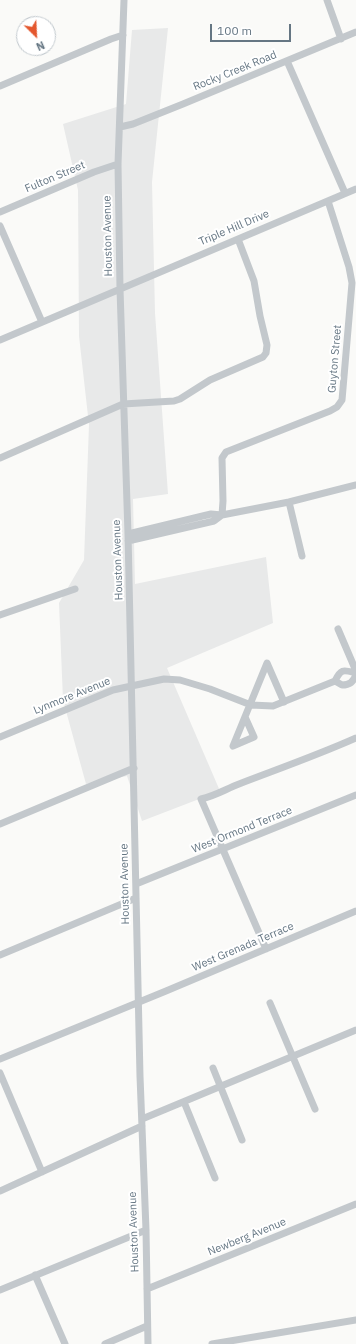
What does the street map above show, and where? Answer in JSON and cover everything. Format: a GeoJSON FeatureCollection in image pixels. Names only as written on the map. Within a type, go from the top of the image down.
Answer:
{"type":"FeatureCollection","features":[{"type":"Feature","properties":{"kind":"street","name":"Houston Avenue"},"geometry":{"type":"LineString","coordinates":[[124,0],[118,164],[120,289],[132,686],[148,1344]]}},
{"type":"Feature","properties":{"kind":"street"},"geometry":{"type":"LineString","coordinates":[[327,0],[341,39]]}},
{"type":"Feature","properties":{"kind":"street","name":"Rocky Creek Road"},"geometry":{"type":"LineString","coordinates":[[120,127],[133,124],[356,32]]}},
{"type":"Feature","properties":{"kind":"street"},"geometry":{"type":"LineString","coordinates":[[0,86],[123,35]]}},
{"type":"Feature","properties":{"kind":"street"},"geometry":{"type":"LineString","coordinates":[[287,61],[346,194]]}},
{"type":"Feature","properties":{"kind":"street","name":"Fulton Street"},"geometry":{"type":"LineString","coordinates":[[0,212],[94,172],[118,164]]}},
{"type":"Feature","properties":{"kind":"street","name":"Triple Hill Drive"},"geometry":{"type":"LineString","coordinates":[[0,340],[356,189]]}},
{"type":"Feature","properties":{"kind":"street","name":"Guyton Street"},"geometry":{"type":"LineString","coordinates":[[222,515],[222,458],[226,452],[330,411],[341,403],[343,398],[353,317],[352,279],[328,201]]}},
{"type":"Feature","properties":{"kind":"street"},"geometry":{"type":"LineString","coordinates":[[0,226],[42,322]]}},
{"type":"Feature","properties":{"kind":"street"},"geometry":{"type":"LineString","coordinates":[[0,458],[123,404],[174,401],[180,399],[210,380],[260,359],[265,355],[267,345],[254,281],[238,239]]}},
{"type":"Feature","properties":{"kind":"street"},"geometry":{"type":"LineString","coordinates":[[128,538],[211,514],[222,515],[289,502],[356,485]]}},
{"type":"Feature","properties":{"kind":"street"},"geometry":{"type":"LineString","coordinates":[[289,502],[302,556]]}},
{"type":"Feature","properties":{"kind":"street"},"geometry":{"type":"LineString","coordinates":[[0,616],[75,589]]}},
{"type":"Feature","properties":{"kind":"street"},"geometry":{"type":"LineString","coordinates":[[338,629],[356,673]]}},
{"type":"Feature","properties":{"kind":"street"},"geometry":{"type":"LineString","coordinates":[[245,718],[267,663],[284,702]]}},
{"type":"Feature","properties":{"kind":"street","name":"Lynmore Avenue"},"geometry":{"type":"LineString","coordinates":[[0,737],[113,690],[164,679],[180,680],[210,689],[250,705],[273,706],[335,681],[339,673],[345,670],[356,673],[353,681],[348,685],[342,685],[335,681]]}},
{"type":"Feature","properties":{"kind":"street"},"geometry":{"type":"LineString","coordinates":[[266,949],[202,799],[356,738]]}},
{"type":"Feature","properties":{"kind":"street"},"geometry":{"type":"LineString","coordinates":[[0,824],[134,768]]}},
{"type":"Feature","properties":{"kind":"street","name":"West Ormond Terrace"},"geometry":{"type":"LineString","coordinates":[[136,884],[356,795]]}},
{"type":"Feature","properties":{"kind":"street"},"geometry":{"type":"LineString","coordinates":[[0,954],[136,898]]}},
{"type":"Feature","properties":{"kind":"street","name":"West Grenada Terrace"},"geometry":{"type":"LineString","coordinates":[[0,1059],[356,911]]}},
{"type":"Feature","properties":{"kind":"street"},"geometry":{"type":"LineString","coordinates":[[270,1003],[315,1109]]}},
{"type":"Feature","properties":{"kind":"street"},"geometry":{"type":"LineString","coordinates":[[0,1191],[184,1102],[356,1030]]}},
{"type":"Feature","properties":{"kind":"street"},"geometry":{"type":"LineString","coordinates":[[213,1068],[242,1140]]}},
{"type":"Feature","properties":{"kind":"street"},"geometry":{"type":"LineString","coordinates":[[0,1073],[42,1172]]}},
{"type":"Feature","properties":{"kind":"street"},"geometry":{"type":"LineString","coordinates":[[184,1102],[215,1178]]}},
{"type":"Feature","properties":{"kind":"street","name":"Newberg Avenue"},"geometry":{"type":"LineString","coordinates":[[147,1289],[356,1204]]}},
{"type":"Feature","properties":{"kind":"street"},"geometry":{"type":"LineString","coordinates":[[0,1290],[146,1230]]}},
{"type":"Feature","properties":{"kind":"street"},"geometry":{"type":"LineString","coordinates":[[34,1275],[65,1344]]}},
{"type":"Feature","properties":{"kind":"street"},"geometry":{"type":"LineString","coordinates":[[212,1344],[356,1320]]}},
{"type":"Feature","properties":{"kind":"street"},"geometry":{"type":"LineString","coordinates":[[104,1344],[147,1326]]}},
{"type":"Feature","properties":{"kind":"shaded area"},"geometry":{"type":"Polygon","coordinates":[[[168,28],[152,182],[155,313],[168,494],[133,499],[135,584],[266,557],[273,623],[167,668],[220,791],[142,821],[127,776],[86,784],[63,700],[59,603],[84,560],[89,425],[79,336],[78,190],[63,124],[126,104],[132,30],[168,28]]]}}]}
